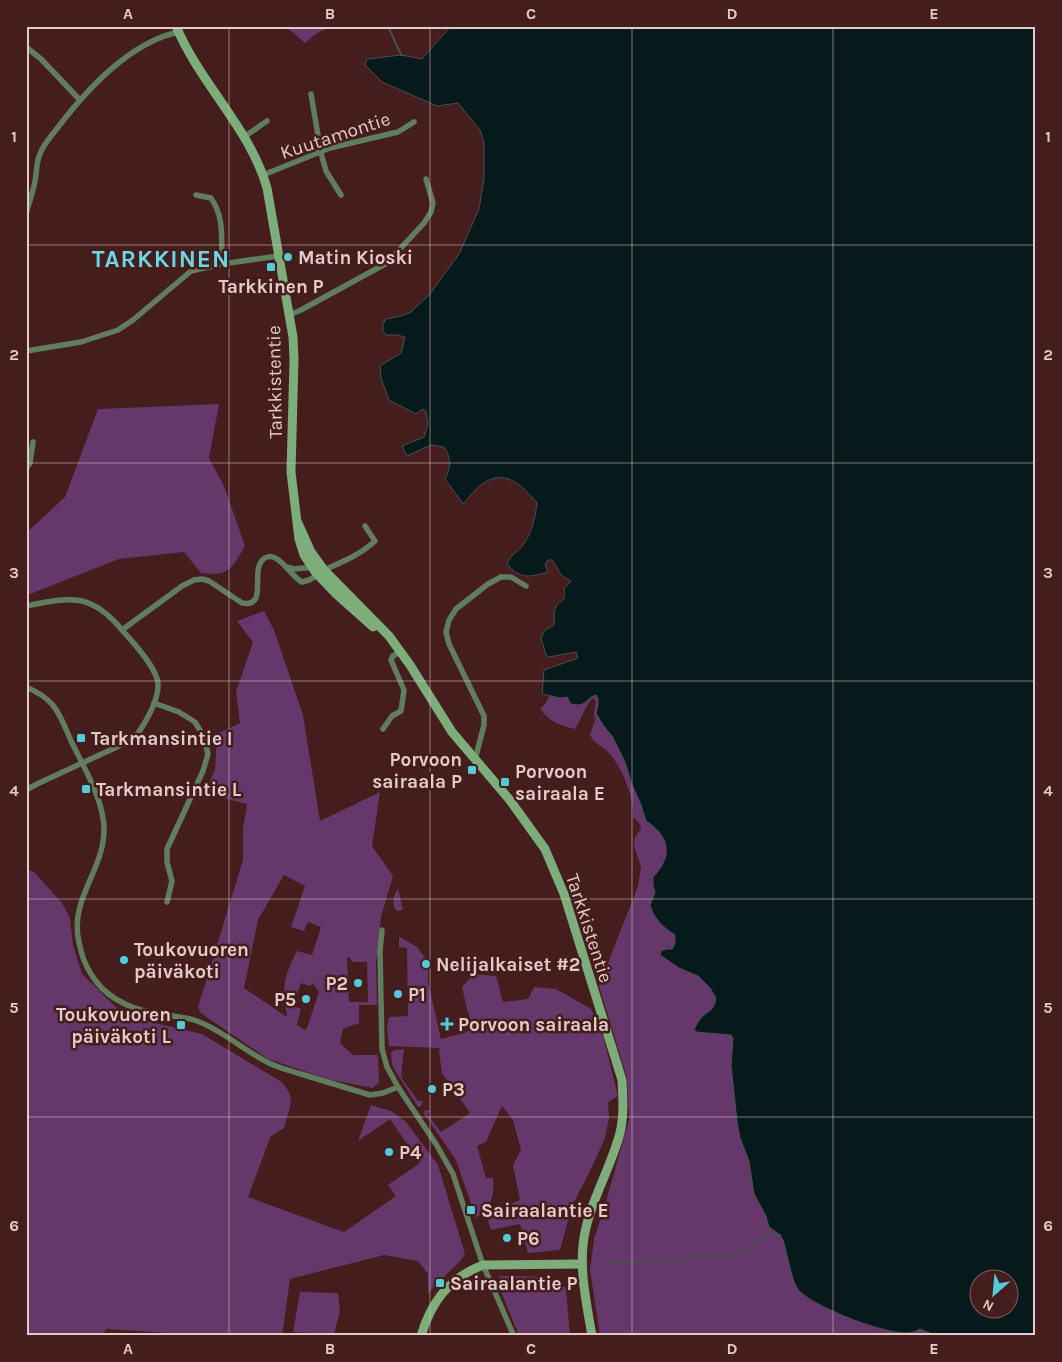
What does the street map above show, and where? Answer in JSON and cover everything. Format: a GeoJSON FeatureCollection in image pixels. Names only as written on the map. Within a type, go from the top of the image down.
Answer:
{"type":"FeatureCollection","features":[{"type":"Feature","properties":{"kind":"street"},"geometry":{"type":"LineString","coordinates":[[26,214],[40,154],[80,99],[125,58],[177,29]]}},
{"type":"Feature","properties":{"kind":"street","name":"Tarkkistentie"},"geometry":{"type":"LineString","coordinates":[[177,29],[198,70],[244,137],[263,175],[272,213],[289,315],[294,360],[291,472],[299,539],[304,554],[311,566],[321,573],[358,614],[397,648],[452,732],[510,799],[545,849],[564,894],[622,1080],[623,1103],[620,1132],[589,1219],[583,1245],[582,1264],[592,1336]]}},
{"type":"Feature","properties":{"kind":"street"},"geometry":{"type":"LineString","coordinates":[[26,47],[41,59],[80,99]]}},
{"type":"Feature","properties":{"kind":"street"},"geometry":{"type":"LineString","coordinates":[[311,94],[320,153],[326,171],[340,195]]}},
{"type":"Feature","properties":{"kind":"street"},"geometry":{"type":"LineString","coordinates":[[244,137],[267,121]]}},
{"type":"Feature","properties":{"kind":"street","name":"Kuutamontie"},"geometry":{"type":"LineString","coordinates":[[263,175],[341,145],[398,132],[414,122]]}},
{"type":"Feature","properties":{"kind":"street"},"geometry":{"type":"LineString","coordinates":[[289,315],[387,263],[424,223],[431,212],[433,203],[426,179]]}},
{"type":"Feature","properties":{"kind":"street"},"geometry":{"type":"LineString","coordinates":[[196,195],[211,198],[218,208],[222,264]]}},
{"type":"Feature","properties":{"kind":"street"},"geometry":{"type":"LineString","coordinates":[[26,351],[81,342],[110,334],[133,320],[191,272],[222,264],[278,256]]}},
{"type":"Feature","properties":{"kind":"street"},"geometry":{"type":"LineString","coordinates":[[26,470],[30,463],[33,442]]}},
{"type":"Feature","properties":{"kind":"street","name":"Tarkkistentie"},"geometry":{"type":"LineString","coordinates":[[298,523],[321,573]]}},
{"type":"Feature","properties":{"kind":"street"},"geometry":{"type":"LineString","coordinates":[[122,630],[188,582],[209,581],[238,600],[248,604],[253,602],[256,599],[257,570],[263,559],[272,557],[278,559],[287,567],[291,574],[302,582],[365,550],[375,541],[366,526]]}},
{"type":"Feature","properties":{"kind":"street"},"geometry":{"type":"LineString","coordinates":[[287,567],[294,569],[311,566]]}},
{"type":"Feature","properties":{"kind":"street"},"geometry":{"type":"LineString","coordinates":[[475,760],[484,725],[484,716],[449,644],[446,632],[449,620],[456,610],[488,584],[501,577],[511,577],[526,586]]}},
{"type":"Feature","properties":{"kind":"street"},"geometry":{"type":"LineString","coordinates":[[26,606],[60,599],[75,599],[100,608],[122,630],[154,670],[158,685],[154,702],[142,728],[134,739],[26,790]]}},
{"type":"Feature","properties":{"kind":"street"},"geometry":{"type":"LineString","coordinates":[[383,729],[392,716],[401,711],[404,690],[391,660],[397,648]]}},
{"type":"Feature","properties":{"kind":"street"},"geometry":{"type":"LineString","coordinates":[[26,687],[40,693],[52,702],[89,775],[103,814],[102,854],[81,900],[77,914],[76,930],[81,951],[90,974],[101,987],[114,999],[130,1007],[197,1021],[224,1033],[270,1064],[370,1094],[383,1093],[398,1087]]}},
{"type":"Feature","properties":{"kind":"street"},"geometry":{"type":"LineString","coordinates":[[154,702],[179,712],[196,722],[204,737],[208,754],[203,771],[166,849],[172,881],[167,902]]}},
{"type":"Feature","properties":{"kind":"street"},"geometry":{"type":"LineString","coordinates":[[382,930],[380,951],[382,1049],[387,1067],[453,1174],[483,1265],[514,1336]]}},
{"type":"Feature","properties":{"kind":"street"},"geometry":{"type":"LineString","coordinates":[[421,1336],[441,1293],[464,1273],[483,1265],[582,1264]]}},
{"type":"Feature","properties":{"kind":"shaded area"},"geometry":{"type":"Polygon","coordinates":[[[285,26],[363,26],[354,29],[328,28],[316,34],[305,43],[285,26]]]}},
{"type":"Feature","properties":{"kind":"shaded area"},"geometry":{"type":"Polygon","coordinates":[[[451,26],[1036,26],[1036,1336],[937,1336],[920,1329],[914,1332],[903,1333],[888,1330],[871,1326],[833,1311],[804,1295],[795,1284],[783,1240],[780,1235],[769,1227],[766,1216],[754,1194],[749,1161],[740,1138],[737,1121],[731,1065],[733,1039],[731,1035],[696,1032],[694,1029],[698,1022],[712,1008],[716,998],[710,988],[698,976],[679,968],[660,955],[661,951],[672,949],[675,944],[675,935],[660,922],[650,905],[655,893],[653,877],[664,862],[666,854],[664,840],[660,833],[646,821],[625,762],[612,736],[596,713],[598,698],[596,695],[583,704],[576,705],[571,704],[567,697],[560,698],[542,694],[544,670],[578,658],[576,652],[549,657],[546,655],[541,638],[545,630],[554,625],[555,609],[564,597],[564,588],[571,581],[561,574],[552,560],[548,560],[545,565],[548,572],[530,576],[517,573],[507,564],[529,535],[537,503],[519,485],[506,478],[498,478],[490,479],[482,484],[463,504],[445,479],[450,463],[444,447],[431,445],[407,456],[402,446],[424,437],[428,424],[426,411],[422,409],[416,414],[389,400],[381,378],[380,366],[401,353],[405,337],[386,335],[383,331],[383,324],[386,319],[411,312],[430,294],[459,254],[479,209],[484,178],[484,142],[480,130],[458,103],[437,106],[382,82],[365,65],[367,59],[401,55],[422,59],[451,26]]]}},
{"type":"Feature","properties":{"kind":"shaded area"},"geometry":{"type":"Polygon","coordinates":[[[219,404],[209,458],[224,486],[245,546],[229,569],[218,574],[201,573],[184,552],[119,559],[30,594],[26,593],[26,533],[65,497],[98,409],[219,404]]]}},
{"type":"Feature","properties":{"kind":"shaded area"},"geometry":{"type":"Polygon","coordinates":[[[1036,441],[1036,1336],[600,1336],[590,1270],[594,1239],[629,1120],[627,1078],[599,986],[638,886],[641,867],[634,845],[635,838],[641,828],[640,824],[633,817],[630,793],[619,767],[610,754],[594,741],[590,735],[595,720],[596,702],[594,699],[592,698],[575,729],[564,726],[547,717],[540,709],[553,691],[1036,441]]]}},
{"type":"Feature","properties":{"kind":"shaded area"},"geometry":{"type":"Polygon","coordinates":[[[264,611],[274,630],[303,715],[320,821],[380,792],[372,846],[393,876],[381,917],[376,959],[377,1005],[359,1005],[359,1023],[343,1029],[340,1043],[353,1055],[378,1055],[379,1082],[373,1088],[331,1080],[268,1059],[205,1016],[198,1007],[243,860],[243,829],[247,804],[204,793],[215,770],[217,734],[240,723],[236,692],[253,642],[237,621],[264,611]],[[284,875],[258,920],[244,988],[287,1017],[284,998],[286,976],[297,951],[312,955],[321,927],[308,922],[304,931],[291,927],[305,886],[284,875]],[[347,957],[349,1002],[368,1002],[367,962],[353,962],[347,957]],[[301,983],[293,1006],[301,1009],[297,1025],[305,1030],[319,992],[313,983],[310,986],[301,983]]]}},
{"type":"Feature","properties":{"kind":"shaded area"},"geometry":{"type":"Polygon","coordinates":[[[26,869],[34,872],[62,903],[70,918],[73,945],[82,974],[125,1016],[202,1034],[280,1081],[286,1087],[291,1103],[284,1128],[271,1136],[248,1197],[344,1232],[396,1196],[388,1185],[420,1163],[390,1119],[358,1141],[371,1105],[391,1111],[406,1122],[438,1165],[465,1254],[461,1260],[428,1293],[428,1274],[418,1261],[384,1255],[290,1279],[282,1336],[220,1336],[106,1329],[102,1336],[26,1336],[26,869]]]}},
{"type":"Feature","properties":{"kind":"shaded area"},"geometry":{"type":"Polygon","coordinates":[[[398,888],[403,910],[397,911],[393,903],[398,888]]]}},
{"type":"Feature","properties":{"kind":"shaded area"},"geometry":{"type":"Polygon","coordinates":[[[400,937],[417,947],[426,959],[428,982],[441,1039],[465,1033],[473,1027],[462,987],[474,974],[496,976],[503,1002],[528,999],[534,987],[556,989],[591,1009],[604,1039],[618,1096],[608,1102],[609,1119],[604,1141],[572,1206],[560,1250],[528,1253],[520,1224],[491,1230],[488,1221],[498,1209],[520,1200],[513,1165],[521,1150],[513,1120],[502,1106],[486,1142],[477,1146],[486,1178],[493,1178],[493,1185],[491,1201],[476,1218],[456,1160],[423,1112],[426,1110],[431,1111],[427,1114],[441,1132],[470,1113],[442,1073],[440,1048],[389,1046],[387,1026],[389,1017],[408,1016],[407,948],[399,947],[400,937]]]}},
{"type":"Feature","properties":{"kind":"shaded area"},"geometry":{"type":"Polygon","coordinates":[[[404,1049],[401,1077],[418,1101],[423,1101],[421,1106],[418,1107],[392,1064],[391,1053],[394,1050],[404,1049]]]}},
{"type":"Feature","properties":{"kind":"shaded area"},"geometry":{"type":"Polygon","coordinates":[[[500,1276],[543,1278],[559,1283],[566,1288],[570,1336],[519,1336],[498,1284],[500,1276]]]}},
{"type":"Feature","properties":{"kind":"shaded area"},"geometry":{"type":"Polygon","coordinates":[[[300,1292],[338,1293],[340,1311],[334,1334],[293,1332],[300,1292]]]}},
{"type":"Feature","properties":{"kind":"waterway"},"geometry":{"type":"LineString","coordinates":[[388,26],[401,55]]}},
{"type":"Feature","properties":{"kind":"waterway"},"geometry":{"type":"LineString","coordinates":[[603,1264],[725,1256],[747,1249],[761,1239],[774,1234],[780,1235]]}},
{"type":"Feature","properties":{"kind":"place","name":"Matin Kioski"},"geometry":{"type":"Point","coordinates":[288,257]}},
{"type":"Feature","properties":{"kind":"place","name":"Tarkkinen P"},"geometry":{"type":"Point","coordinates":[271,267]}},
{"type":"Feature","properties":{"kind":"place","name":"Tarkmansintie I"},"geometry":{"type":"Point","coordinates":[81,738]}},
{"type":"Feature","properties":{"kind":"place","name":"Porvoon sairaala P"},"geometry":{"type":"Point","coordinates":[472,770]}},
{"type":"Feature","properties":{"kind":"place","name":"Porvoon sairaala E"},"geometry":{"type":"Point","coordinates":[505,782]}},
{"type":"Feature","properties":{"kind":"place","name":"Tarkmansintie L"},"geometry":{"type":"Point","coordinates":[86,789]}},
{"type":"Feature","properties":{"kind":"place","name":"Toukovuoren päiväkoti"},"geometry":{"type":"Point","coordinates":[124,960]}},
{"type":"Feature","properties":{"kind":"place","name":"Nelijalkaiset #2"},"geometry":{"type":"Point","coordinates":[426,964]}},
{"type":"Feature","properties":{"kind":"place","name":"P2"},"geometry":{"type":"Point","coordinates":[358,983]}},
{"type":"Feature","properties":{"kind":"place","name":"P1"},"geometry":{"type":"Point","coordinates":[398,994]}},
{"type":"Feature","properties":{"kind":"place","name":"P5"},"geometry":{"type":"Point","coordinates":[306,999]}},
{"type":"Feature","properties":{"kind":"place","name":"Porvoon sairaala"},"geometry":{"type":"Point","coordinates":[447,1024]}},
{"type":"Feature","properties":{"kind":"place","name":"Toukovuoren päiväkoti L"},"geometry":{"type":"Point","coordinates":[181,1025]}},
{"type":"Feature","properties":{"kind":"place","name":"P3"},"geometry":{"type":"Point","coordinates":[432,1089]}},
{"type":"Feature","properties":{"kind":"place","name":"P4"},"geometry":{"type":"Point","coordinates":[389,1152]}},
{"type":"Feature","properties":{"kind":"place","name":"Sairaalantie E"},"geometry":{"type":"Point","coordinates":[471,1210]}},
{"type":"Feature","properties":{"kind":"place","name":"P6"},"geometry":{"type":"Point","coordinates":[507,1238]}},
{"type":"Feature","properties":{"kind":"place","name":"Sairaalantie P"},"geometry":{"type":"Point","coordinates":[440,1283]}},
{"type":"Feature","properties":{"kind":"district","name":"TARKKINEN"},"geometry":{"type":"Point","coordinates":[161,259]}}]}
